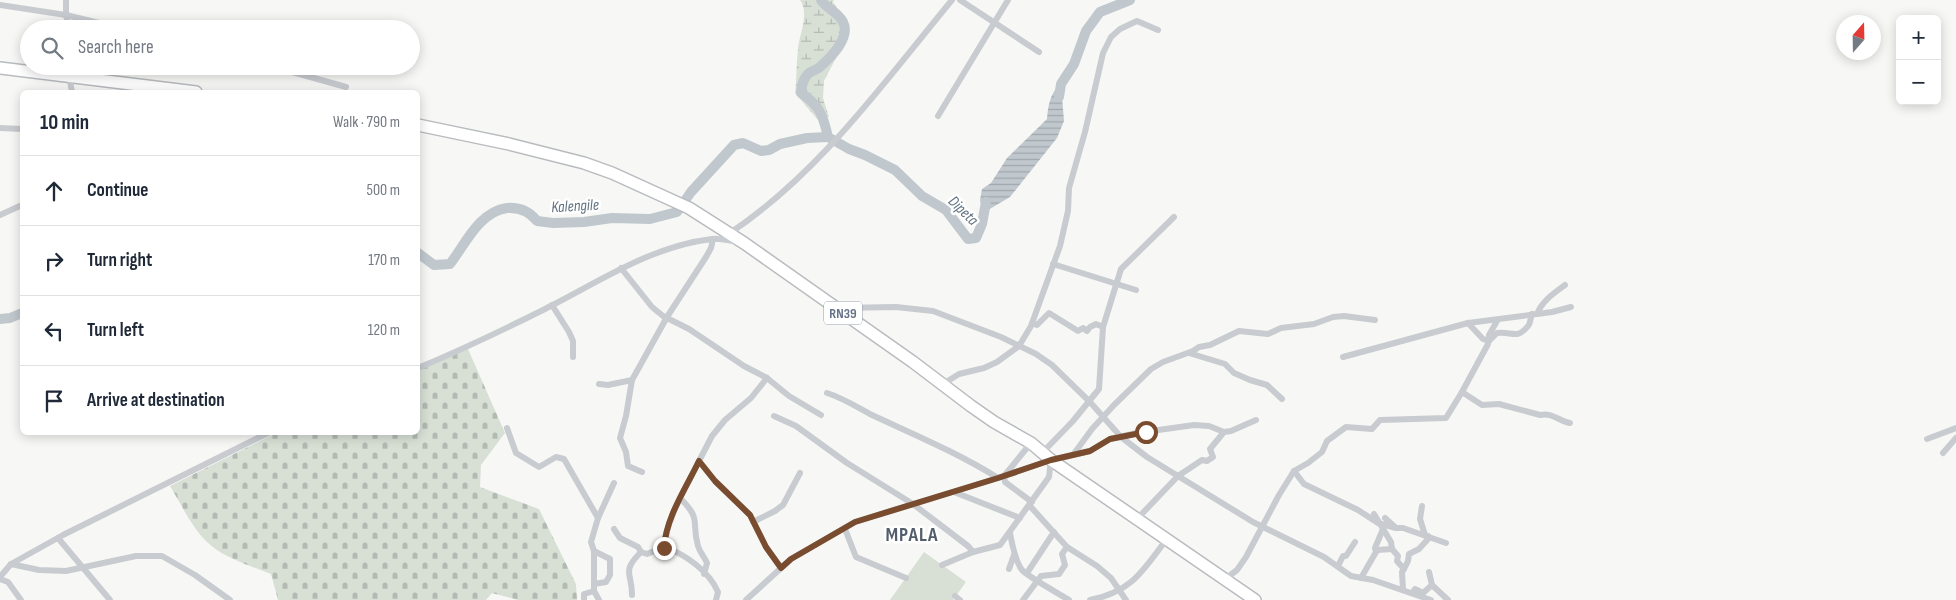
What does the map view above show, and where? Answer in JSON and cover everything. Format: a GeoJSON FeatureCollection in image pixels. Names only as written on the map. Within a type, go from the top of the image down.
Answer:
{"type":"FeatureCollection","features":[{"type":"Feature","properties":{"kind":"highway"},"geometry":{"type":"LineString","coordinates":[[0,68],[20,69]]}},
{"type":"Feature","properties":{"kind":"highway"},"geometry":{"type":"LineString","coordinates":[[94,75],[184,90]]}},
{"type":"Feature","properties":{"kind":"highway","name":"RN39"},"geometry":{"type":"LineString","coordinates":[[420,125],[509,144],[584,163],[612,173],[689,208],[730,233],[994,422],[1031,443],[1137,520],[1254,600]]}},
{"type":"Feature","properties":{"kind":"street"},"geometry":{"type":"LineString","coordinates":[[66,0],[67,20]]}},
{"type":"Feature","properties":{"kind":"street"},"geometry":{"type":"LineString","coordinates":[[730,233],[754,218],[804,174],[829,148],[952,0]]}},
{"type":"Feature","properties":{"kind":"street"},"geometry":{"type":"LineString","coordinates":[[960,0],[1039,52]]}},
{"type":"Feature","properties":{"kind":"street"},"geometry":{"type":"LineString","coordinates":[[938,116],[996,23],[1008,0]]}},
{"type":"Feature","properties":{"kind":"street"},"geometry":{"type":"LineString","coordinates":[[0,6],[66,15],[87,20]]}},
{"type":"Feature","properties":{"kind":"street"},"geometry":{"type":"LineString","coordinates":[[943,384],[959,374],[984,368],[1019,346],[1032,323],[1065,224],[1069,188],[1102,52],[1111,37],[1120,29],[1136,21],[1158,30]]}},
{"type":"Feature","properties":{"kind":"street"},"geometry":{"type":"LineString","coordinates":[[70,75],[72,90]]}},
{"type":"Feature","properties":{"kind":"street"},"geometry":{"type":"LineString","coordinates":[[303,75],[346,87]]}},
{"type":"Feature","properties":{"kind":"street"},"geometry":{"type":"LineString","coordinates":[[0,128],[20,129]]}},
{"type":"Feature","properties":{"kind":"street"},"geometry":{"type":"LineString","coordinates":[[0,215],[20,206]]}},
{"type":"Feature","properties":{"kind":"street"},"geometry":{"type":"LineString","coordinates":[[942,565],[973,552],[1000,545],[1049,477],[1047,456],[1099,390],[1104,327],[1121,269],[1174,216]]}},
{"type":"Feature","properties":{"kind":"street"},"geometry":{"type":"LineString","coordinates":[[420,367],[459,351],[621,268],[671,248],[713,239],[744,243]]}},
{"type":"Feature","properties":{"kind":"street"},"geometry":{"type":"LineString","coordinates":[[642,472],[628,466],[626,452],[620,438],[632,380],[667,317],[706,257],[713,239]]}},
{"type":"Feature","properties":{"kind":"street"},"geometry":{"type":"LineString","coordinates":[[1053,264],[1136,290]]}},
{"type":"Feature","properties":{"kind":"street"},"geometry":{"type":"LineString","coordinates":[[621,268],[652,307],[700,336],[744,366],[767,378],[789,396],[821,415]]}},
{"type":"Feature","properties":{"kind":"street"},"geometry":{"type":"LineString","coordinates":[[1224,580],[1237,570],[1246,557],[1294,471],[1322,452],[1327,441],[1346,427],[1372,429],[1380,420],[1446,418],[1489,341],[1497,333],[1511,335],[1523,332],[1530,325],[1530,319],[1540,306],[1566,285]]}},
{"type":"Feature","properties":{"kind":"street"},"geometry":{"type":"LineString","coordinates":[[552,305],[573,341],[573,358]]}},
{"type":"Feature","properties":{"kind":"street"},"geometry":{"type":"LineString","coordinates":[[836,308],[896,307],[933,311],[1001,337],[1052,365],[1090,402],[1121,437],[1147,457],[1262,528],[1324,557],[1351,576],[1373,580],[1430,600]]}},
{"type":"Feature","properties":{"kind":"street"},"geometry":{"type":"LineString","coordinates":[[1343,357],[1468,323],[1497,321],[1571,307]]}},
{"type":"Feature","properties":{"kind":"street"},"geometry":{"type":"LineString","coordinates":[[1032,323],[1037,325],[1049,313],[1078,331],[1083,328],[1087,331],[1096,324],[1104,327]]}},
{"type":"Feature","properties":{"kind":"street"},"geometry":{"type":"LineString","coordinates":[[1073,455],[1103,417],[1151,369],[1163,362],[1199,347],[1210,346],[1239,331],[1268,334],[1281,328],[1314,324],[1333,317],[1344,316],[1375,320]]}},
{"type":"Feature","properties":{"kind":"street"},"geometry":{"type":"LineString","coordinates":[[1489,341],[1489,335],[1497,321]]}},
{"type":"Feature","properties":{"kind":"street"},"geometry":{"type":"LineString","coordinates":[[1468,323],[1483,339],[1489,341]]}},
{"type":"Feature","properties":{"kind":"street"},"geometry":{"type":"LineString","coordinates":[[700,336],[706,331]]}},
{"type":"Feature","properties":{"kind":"street"},"geometry":{"type":"LineString","coordinates":[[1188,352],[1226,364],[1234,373],[1267,385],[1282,399]]}},
{"type":"Feature","properties":{"kind":"street"},"geometry":{"type":"LineString","coordinates":[[664,548],[665,534],[712,436],[725,420],[751,398],[767,378]]}},
{"type":"Feature","properties":{"kind":"street"},"geometry":{"type":"LineString","coordinates":[[599,384],[608,385],[632,380]]}},
{"type":"Feature","properties":{"kind":"street"},"geometry":{"type":"LineString","coordinates":[[1462,392],[1482,405],[1499,404],[1540,415],[1546,414],[1557,418],[1561,422],[1570,423]]}},
{"type":"Feature","properties":{"kind":"street"},"geometry":{"type":"LineString","coordinates":[[827,393],[907,429],[926,441],[958,454],[1001,477],[1031,504],[1067,547],[1111,578],[1121,590],[1126,600]]}},
{"type":"Feature","properties":{"kind":"street"},"geometry":{"type":"LineString","coordinates":[[774,416],[796,426],[847,463],[913,504],[968,546],[973,552]]}},
{"type":"Feature","properties":{"kind":"street"},"geometry":{"type":"LineString","coordinates":[[746,600],[791,559],[855,522],[1001,477],[1047,456],[1073,455],[1090,451],[1110,439],[1137,432],[1194,425],[1209,426],[1224,432],[1231,431],[1256,420]]}},
{"type":"Feature","properties":{"kind":"street"},"geometry":{"type":"LineString","coordinates":[[507,428],[516,453],[539,467],[556,457],[564,459],[598,518]]}},
{"type":"Feature","properties":{"kind":"street"},"geometry":{"type":"LineString","coordinates":[[1927,439],[1956,428]]}},
{"type":"Feature","properties":{"kind":"street"},"geometry":{"type":"LineString","coordinates":[[1137,520],[1178,476],[1202,460],[1213,457],[1210,449],[1224,432]]}},
{"type":"Feature","properties":{"kind":"street"},"geometry":{"type":"LineString","coordinates":[[21,600],[8,582],[0,578],[11,564],[58,538],[264,435]]}},
{"type":"Feature","properties":{"kind":"street"},"geometry":{"type":"LineString","coordinates":[[1943,453],[1956,438]]}},
{"type":"Feature","properties":{"kind":"street"},"geometry":{"type":"LineString","coordinates":[[1001,477],[1031,443]]}},
{"type":"Feature","properties":{"kind":"street"},"geometry":{"type":"LineString","coordinates":[[699,461],[715,481],[750,515],[766,547],[781,568]]}},
{"type":"Feature","properties":{"kind":"street"},"geometry":{"type":"LineString","coordinates":[[1294,471],[1304,484],[1358,510],[1382,526],[1403,528],[1446,543]]}},
{"type":"Feature","properties":{"kind":"street"},"geometry":{"type":"LineString","coordinates":[[753,522],[783,505],[800,473]]}},
{"type":"Feature","properties":{"kind":"street"},"geometry":{"type":"LineString","coordinates":[[599,600],[594,587],[594,551],[591,542],[598,518],[614,483]]}},
{"type":"Feature","properties":{"kind":"street"},"geometry":{"type":"LineString","coordinates":[[954,492],[1020,518]]}},
{"type":"Feature","properties":{"kind":"street"},"geometry":{"type":"LineString","coordinates":[[681,499],[694,515],[698,548],[707,563],[704,574]]}},
{"type":"Feature","properties":{"kind":"street"},"geometry":{"type":"LineString","coordinates":[[1403,590],[1402,572],[1408,561],[1409,554],[1419,549],[1428,539],[1420,519],[1422,506]]}},
{"type":"Feature","properties":{"kind":"street"},"geometry":{"type":"LineString","coordinates":[[1374,514],[1392,542],[1392,549],[1398,556],[1397,561],[1404,569]]}},
{"type":"Feature","properties":{"kind":"street"},"geometry":{"type":"LineString","coordinates":[[1385,518],[1395,528]]}},
{"type":"Feature","properties":{"kind":"street"},"geometry":{"type":"LineString","coordinates":[[1361,578],[1376,552],[1375,548],[1382,526]]}},
{"type":"Feature","properties":{"kind":"street"},"geometry":{"type":"LineString","coordinates":[[614,529],[620,538],[638,548],[641,552],[647,554],[664,548],[678,552],[704,574],[716,588],[718,592],[716,600]]}},
{"type":"Feature","properties":{"kind":"street"},"geometry":{"type":"LineString","coordinates":[[845,529],[856,557],[906,578]]}},
{"type":"Feature","properties":{"kind":"street"},"geometry":{"type":"LineString","coordinates":[[1027,573],[1054,532]]}},
{"type":"Feature","properties":{"kind":"street"},"geometry":{"type":"LineString","coordinates":[[1009,569],[1014,555],[1014,546],[1010,533]]}},
{"type":"Feature","properties":{"kind":"street"},"geometry":{"type":"LineString","coordinates":[[58,538],[110,600]]}},
{"type":"Feature","properties":{"kind":"street"},"geometry":{"type":"LineString","coordinates":[[1090,600],[1121,590],[1141,573],[1166,540]]}},
{"type":"Feature","properties":{"kind":"street"},"geometry":{"type":"LineString","coordinates":[[1338,566],[1354,542]]}},
{"type":"Feature","properties":{"kind":"street"},"geometry":{"type":"LineString","coordinates":[[1023,600],[1041,576],[1059,574],[1065,565],[1062,554],[1067,547]]}},
{"type":"Feature","properties":{"kind":"street"},"geometry":{"type":"LineString","coordinates":[[1376,552],[1378,550],[1392,549]]}},
{"type":"Feature","properties":{"kind":"street"},"geometry":{"type":"LineString","coordinates":[[584,600],[584,594],[606,582],[610,575],[609,557],[594,551]]}},
{"type":"Feature","properties":{"kind":"street"},"geometry":{"type":"LineString","coordinates":[[632,595],[628,569],[641,552]]}},
{"type":"Feature","properties":{"kind":"street"},"geometry":{"type":"LineString","coordinates":[[1014,555],[1023,571],[1069,600]]}},
{"type":"Feature","properties":{"kind":"street"},"geometry":{"type":"LineString","coordinates":[[11,564],[39,570],[66,571],[136,556],[162,556],[195,574],[230,600]]}},
{"type":"Feature","properties":{"kind":"street"},"geometry":{"type":"LineString","coordinates":[[1430,572],[1432,585],[1448,600]]}},
{"type":"Feature","properties":{"kind":"street"},"geometry":{"type":"LineString","coordinates":[[1412,593],[1415,589],[1423,593],[1432,585]]}},
{"type":"Feature","properties":{"kind":"green space"},"geometry":{"type":"Polygon","coordinates":[[[800,0],[834,0],[833,2],[844,18],[849,33],[824,81],[823,98],[829,117],[817,119],[795,93],[798,50],[804,18],[803,6],[800,0]]]}},
{"type":"Feature","properties":{"kind":"green space"},"geometry":{"type":"Polygon","coordinates":[[[468,349],[505,433],[481,465],[480,487],[539,509],[576,584],[577,600],[518,600],[492,593],[486,600],[278,600],[271,574],[220,552],[206,541],[196,529],[170,486],[272,435],[420,435],[420,369],[468,349]]]}},
{"type":"Feature","properties":{"kind":"green space"},"geometry":{"type":"Polygon","coordinates":[[[924,552],[966,582],[953,600],[890,600],[924,552]]]}},
{"type":"Feature","properties":{"kind":"shaded area"},"geometry":{"type":"Polygon","coordinates":[[[1061,84],[1064,121],[1057,138],[1010,197],[983,213],[980,200],[982,189],[991,183],[1007,158],[1047,119],[1050,100],[1054,91],[1061,84]]]}},
{"type":"Feature","properties":{"kind":"waterway","name":"Dipeta"},"geometry":{"type":"LineString","coordinates":[[821,0],[841,19],[845,28],[844,34],[839,47],[818,68],[805,77],[801,93],[817,107],[828,137],[895,170],[922,196],[946,210],[968,239],[976,238],[982,224],[986,202]]}},
{"type":"Feature","properties":{"kind":"waterway","name":"Dipeta"},"geometry":{"type":"LineString","coordinates":[[1059,97],[1061,84],[1074,64],[1086,31],[1100,12],[1130,0]]}},
{"type":"Feature","properties":{"kind":"waterway","name":"Kalengile"},"geometry":{"type":"LineString","coordinates":[[420,254],[434,265],[450,264],[481,222],[489,215],[507,208],[520,209],[527,212],[537,221],[553,223],[584,222],[612,218],[650,219],[677,212],[691,192],[734,145],[743,143],[761,151],[769,150],[780,144],[807,138],[828,137]]}},
{"type":"Feature","properties":{"kind":"waterway","name":"Kalengile"},"geometry":{"type":"LineString","coordinates":[[0,319],[10,318],[20,314]]}},
{"type":"Feature","properties":{"kind":"district","name":"MPALA"},"geometry":{"type":"Point","coordinates":[912,534]}},
{"type":"Feature","properties":{"kind":"route"},"geometry":{"type":"LineString","coordinates":[[664,548],[665,534],[699,461],[715,481],[750,515],[772,558],[781,568],[791,559],[855,522],[1051,460],[1090,451],[1110,439],[1137,432],[1146,432]]}}]}
